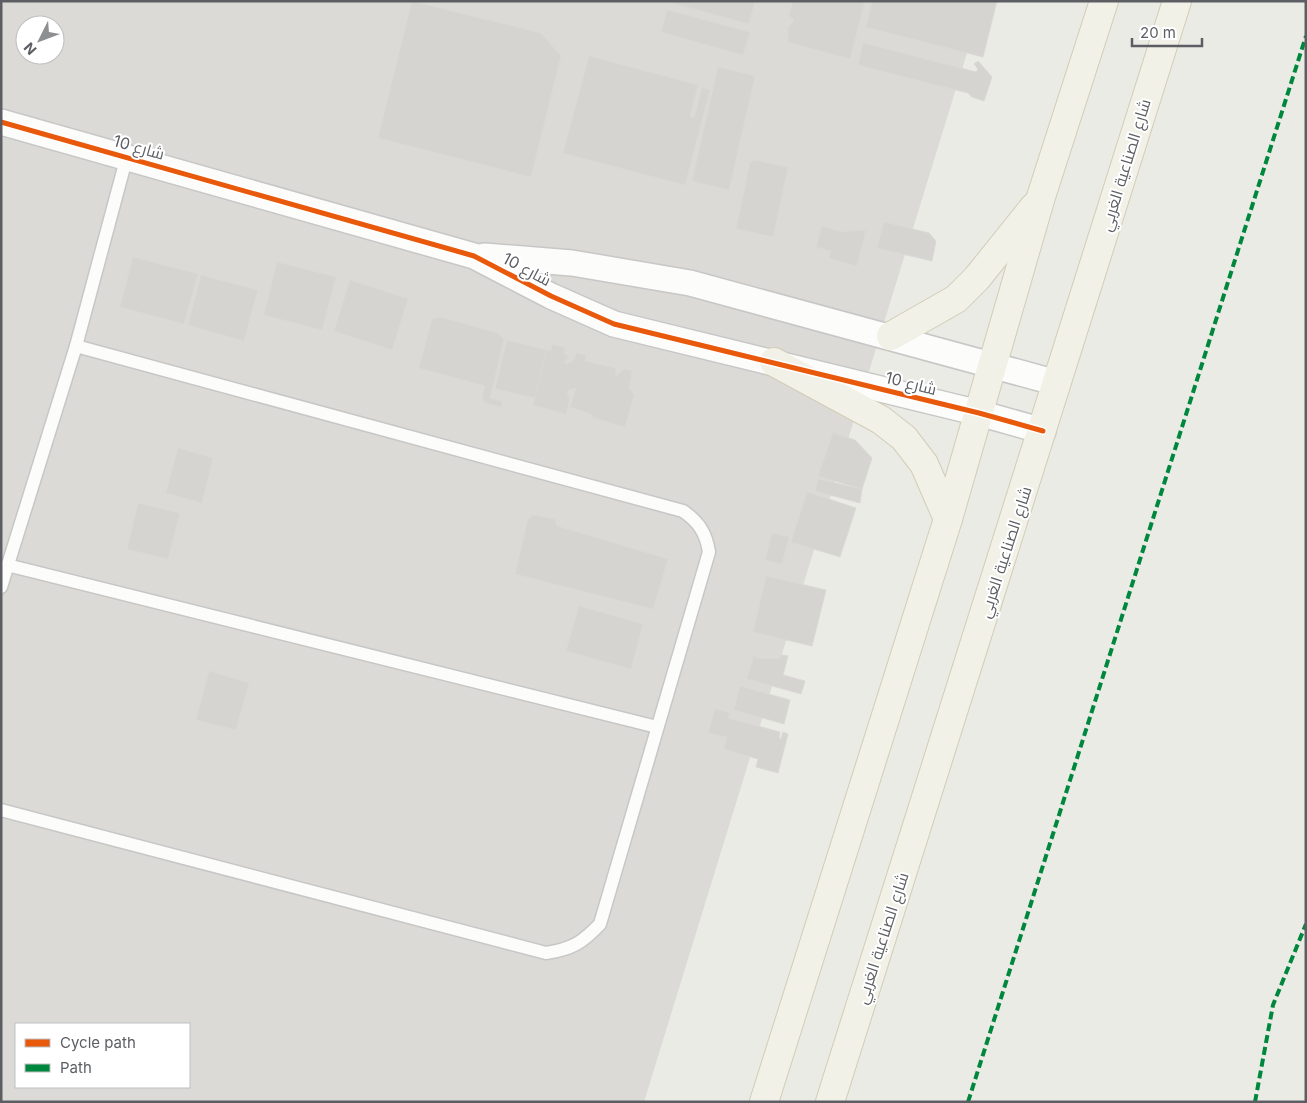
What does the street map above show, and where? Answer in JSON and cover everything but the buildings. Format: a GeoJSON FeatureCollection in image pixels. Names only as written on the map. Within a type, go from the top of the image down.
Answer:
{"type":"FeatureCollection","features":[{"type":"Feature","properties":{"kind":"main road"},"geometry":{"type":"LineString","coordinates":[[764,1102],[948,519],[1040,200],[1104,1]]}},
{"type":"Feature","properties":{"kind":"main road","name":"شارع الصناعية الغربي"},"geometry":{"type":"LineString","coordinates":[[830,1102],[1177,1]]}},
{"type":"Feature","properties":{"kind":"main road"},"geometry":{"type":"LineString","coordinates":[[891,336],[956,298],[977,278],[1040,200]]}},
{"type":"Feature","properties":{"kind":"main road"},"geometry":{"type":"LineString","coordinates":[[774,362],[881,420],[904,438],[924,464],[948,519]]}},
{"type":"Feature","properties":{"kind":"street","name":"شارع 10"},"geometry":{"type":"LineString","coordinates":[[1,122],[128,156],[474,256],[551,296],[614,324],[979,413],[1043,431]]}},
{"type":"Feature","properties":{"kind":"street","name":"شارع 10"},"geometry":{"type":"LineString","coordinates":[[474,256],[572,263],[690,283],[891,336],[1057,383]]}},
{"type":"Feature","properties":{"kind":"lane"},"geometry":{"type":"LineString","coordinates":[[1,587],[76,346],[128,156]]}},
{"type":"Feature","properties":{"kind":"lane"},"geometry":{"type":"LineString","coordinates":[[1,810],[546,953],[567,950],[585,940],[600,924],[709,552],[702,528],[694,518],[683,511],[76,346]]}},
{"type":"Feature","properties":{"kind":"lane"},"geometry":{"type":"LineString","coordinates":[[7,565],[658,727]]}},
{"type":"Feature","properties":{"kind":"shaded area"},"geometry":{"type":"Polygon","coordinates":[[[1,1],[983,1],[644,1102],[1,1102],[1,1]]]}},
{"type":"Feature","properties":{"kind":"marked path"},"geometry":{"type":"LineString","coordinates":[[968,1102],[1306,36]]}},
{"type":"Feature","properties":{"kind":"marked path"},"geometry":{"type":"LineString","coordinates":[[1255,1102],[1273,1005],[1306,924]]}},
{"type":"Feature","properties":{"kind":"cycle path"},"geometry":{"type":"LineString","coordinates":[[1,122],[474,256],[551,296],[614,324],[979,413],[1043,431]]}}]}
